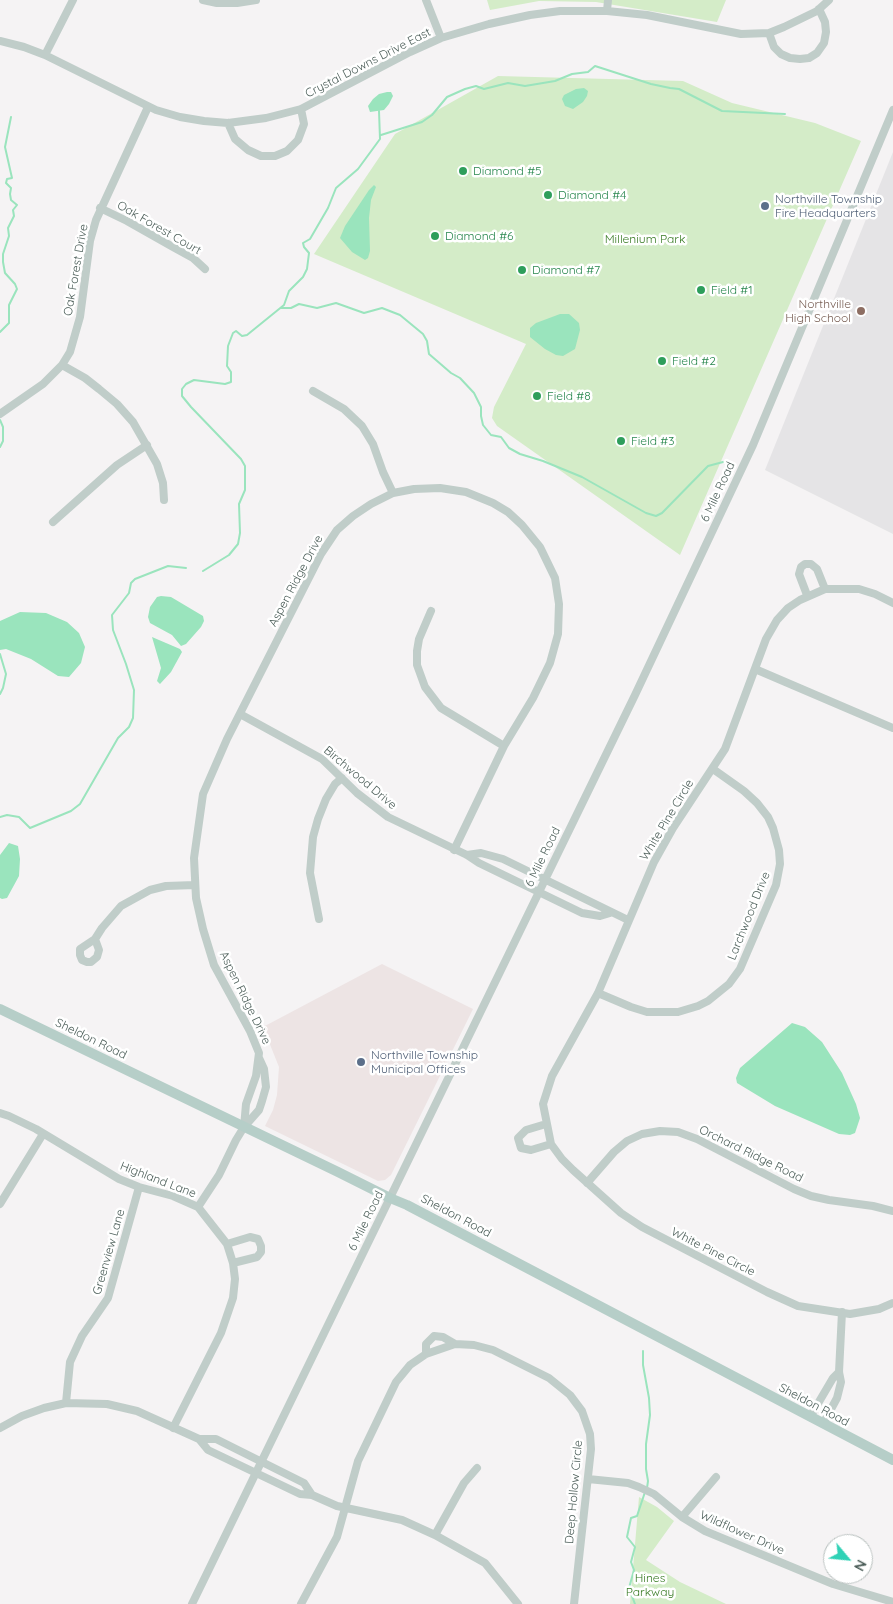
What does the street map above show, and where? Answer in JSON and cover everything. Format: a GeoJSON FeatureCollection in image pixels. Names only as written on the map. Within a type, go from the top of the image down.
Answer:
{"type":"FeatureCollection","features":[{"type":"Feature","properties":{"kind":"main road","name":"Sheldon Road"},"geometry":{"type":"LineString","coordinates":[[0,1009],[390,1198],[407,1204],[893,1460]]}},
{"type":"Feature","properties":{"kind":"street"},"geometry":{"type":"LineString","coordinates":[[45,56],[73,0]]}},
{"type":"Feature","properties":{"kind":"street"},"geometry":{"type":"LineString","coordinates":[[203,0],[223,3],[256,0]]}},
{"type":"Feature","properties":{"kind":"street"},"geometry":{"type":"LineString","coordinates":[[426,0],[441,38]]}},
{"type":"Feature","properties":{"kind":"street"},"geometry":{"type":"LineString","coordinates":[[608,0],[608,11]]}},
{"type":"Feature","properties":{"kind":"street","name":"Crystal Downs Drive East"},"geometry":{"type":"LineString","coordinates":[[0,41],[45,56],[148,107],[180,117],[228,123],[266,118],[301,109],[410,52],[441,38],[530,15],[560,11],[608,11],[647,15],[741,34],[770,33],[798,22],[819,9],[829,0]]}},
{"type":"Feature","properties":{"kind":"street"},"geometry":{"type":"LineString","coordinates":[[770,33],[774,47],[781,54],[800,60],[809,58],[818,53],[824,43],[825,22],[819,9]]}},
{"type":"Feature","properties":{"kind":"street","name":"Oak Forest Drive"},"geometry":{"type":"LineString","coordinates":[[0,414],[43,384],[62,365],[70,352],[83,298],[90,241],[100,208],[148,107]]}},
{"type":"Feature","properties":{"kind":"street","name":"Crystal Downs Drive East"},"geometry":{"type":"LineString","coordinates":[[228,123],[235,139],[248,150],[261,156],[275,156],[287,151],[298,140],[304,124],[301,109]]}},
{"type":"Feature","properties":{"kind":"street","name":"6 Mile Road"},"geometry":{"type":"LineString","coordinates":[[192,1604],[651,662],[753,445],[893,110]]}},
{"type":"Feature","properties":{"kind":"street","name":"Oak Forest Court"},"geometry":{"type":"LineString","coordinates":[[100,208],[173,246],[193,258],[205,269]]}},
{"type":"Feature","properties":{"kind":"street"},"geometry":{"type":"LineString","coordinates":[[62,365],[85,378],[117,404],[133,422],[157,464],[163,483],[164,500]]}},
{"type":"Feature","properties":{"kind":"street"},"geometry":{"type":"LineString","coordinates":[[313,390],[344,409],[362,426],[373,444],[393,494]]}},
{"type":"Feature","properties":{"kind":"street"},"geometry":{"type":"LineString","coordinates":[[53,522],[117,464],[147,445]]}},
{"type":"Feature","properties":{"kind":"street","name":"Aspen Ridge Drive"},"geometry":{"type":"LineString","coordinates":[[244,1127],[258,1110],[266,1087],[264,1069],[259,1058],[257,1046],[214,965],[196,898],[194,858],[203,794],[240,714],[321,554],[337,530],[370,504],[393,494],[414,489],[440,488],[476,495],[508,512],[522,525],[540,547],[550,567],[557,588],[559,604],[556,645],[550,663],[533,698],[504,746],[454,850]]}},
{"type":"Feature","properties":{"kind":"street"},"geometry":{"type":"LineString","coordinates":[[807,595],[799,574],[801,566],[805,564],[811,564],[817,569],[825,589]]}},
{"type":"Feature","properties":{"kind":"street","name":"White Pine Circle"},"geometry":{"type":"LineString","coordinates":[[893,603],[859,589],[825,589],[807,595],[788,608],[777,620],[766,639],[725,749],[662,845],[598,993],[552,1076],[543,1104],[551,1144],[567,1164],[621,1212],[642,1227],[767,1292],[798,1306],[814,1310],[850,1314],[869,1311],[893,1303]]}},
{"type":"Feature","properties":{"kind":"street"},"geometry":{"type":"LineString","coordinates":[[431,611],[418,639],[416,651],[417,666],[425,687],[441,708],[504,746]]}},
{"type":"Feature","properties":{"kind":"street"},"geometry":{"type":"LineString","coordinates":[[755,669],[893,728]]}},
{"type":"Feature","properties":{"kind":"street","name":"Birchwood Drive"},"geometry":{"type":"LineString","coordinates":[[240,714],[322,759],[357,793],[388,817],[454,850],[467,854],[479,863],[538,892]]}},
{"type":"Feature","properties":{"kind":"street","name":"Larchwood Drive"},"geometry":{"type":"LineString","coordinates":[[598,993],[647,1012],[678,1012],[708,1001],[729,984],[740,969],[776,885],[780,864],[779,850],[774,828],[758,802],[712,769]]}},
{"type":"Feature","properties":{"kind":"street"},"geometry":{"type":"LineString","coordinates":[[319,919],[310,873],[313,838],[326,799],[335,784],[342,778]]}},
{"type":"Feature","properties":{"kind":"street","name":"Birchwood Drive"},"geometry":{"type":"LineString","coordinates":[[467,854],[481,853],[503,859],[604,907],[610,913]]}},
{"type":"Feature","properties":{"kind":"street"},"geometry":{"type":"LineString","coordinates":[[94,940],[121,906],[135,898],[150,890],[166,886],[195,885]]}},
{"type":"Feature","properties":{"kind":"street"},"geometry":{"type":"LineString","coordinates":[[538,892],[582,912],[600,916],[610,913],[628,920]]}},
{"type":"Feature","properties":{"kind":"street","name":"Aspen Ridge Drive"},"geometry":{"type":"LineString","coordinates":[[244,1127],[246,1104],[256,1076],[259,1058]]}},
{"type":"Feature","properties":{"kind":"street","name":"Highland Lane"},"geometry":{"type":"LineString","coordinates":[[0,1114],[20,1121],[119,1178],[139,1187],[173,1196],[198,1207],[227,1244],[233,1263],[235,1279],[229,1312],[221,1333],[173,1428]]}},
{"type":"Feature","properties":{"kind":"street"},"geometry":{"type":"LineString","coordinates":[[546,1124],[526,1130],[518,1138],[521,1148],[531,1150],[551,1144]]}},
{"type":"Feature","properties":{"kind":"street"},"geometry":{"type":"LineString","coordinates":[[198,1207],[219,1175],[244,1127]]}},
{"type":"Feature","properties":{"kind":"street","name":"Orchard Ridge Road"},"geometry":{"type":"LineString","coordinates":[[587,1183],[614,1152],[627,1141],[642,1134],[678,1132],[697,1139],[811,1196],[874,1206],[893,1212]]}},
{"type":"Feature","properties":{"kind":"street"},"geometry":{"type":"LineString","coordinates":[[0,1204],[43,1134]]}},
{"type":"Feature","properties":{"kind":"street","name":"Greenview Lane"},"geometry":{"type":"LineString","coordinates":[[66,1403],[70,1362],[82,1336],[104,1306],[110,1294],[139,1187]]}},
{"type":"Feature","properties":{"kind":"street"},"geometry":{"type":"LineString","coordinates":[[227,1244],[250,1237],[258,1239],[261,1246],[261,1252],[257,1257],[233,1263]]}},
{"type":"Feature","properties":{"kind":"street"},"geometry":{"type":"LineString","coordinates":[[822,1424],[837,1398],[841,1382],[839,1372],[842,1312]]}},
{"type":"Feature","properties":{"kind":"street","name":"Deep Hollow Circle"},"geometry":{"type":"LineString","coordinates":[[426,1354],[426,1344],[434,1336],[443,1337],[455,1344]]}},
{"type":"Feature","properties":{"kind":"street","name":"Deep Hollow Circle"},"geometry":{"type":"LineString","coordinates":[[301,1604],[337,1537],[358,1461],[392,1390],[410,1365],[426,1354],[455,1344],[474,1345],[498,1352],[549,1378],[570,1395],[582,1411],[590,1434],[591,1449],[574,1604]]}},
{"type":"Feature","properties":{"kind":"street"},"geometry":{"type":"LineString","coordinates":[[810,1417],[833,1378],[839,1372]]}},
{"type":"Feature","properties":{"kind":"street"},"geometry":{"type":"LineString","coordinates":[[0,1428],[22,1416],[66,1403],[107,1404],[137,1411],[199,1440],[208,1450],[300,1494],[312,1495],[338,1506],[402,1520],[435,1535],[485,1563],[518,1604]]}},
{"type":"Feature","properties":{"kind":"street"},"geometry":{"type":"LineString","coordinates":[[199,1440],[216,1440],[304,1483],[312,1495]]}},
{"type":"Feature","properties":{"kind":"street"},"geometry":{"type":"LineString","coordinates":[[435,1535],[464,1483],[477,1468]]}},
{"type":"Feature","properties":{"kind":"street"},"geometry":{"type":"LineString","coordinates":[[682,1517],[716,1477]]}},
{"type":"Feature","properties":{"kind":"street","name":"Wildflower Drive"},"geometry":{"type":"LineString","coordinates":[[588,1479],[628,1483],[639,1487],[654,1494],[682,1517],[705,1532],[832,1584],[893,1602]]}},
{"type":"Feature","properties":{"kind":"shaded area"},"geometry":{"type":"Polygon","coordinates":[[[584,88],[588,91],[583,102],[573,109],[565,106],[562,99],[564,95],[576,89],[584,88]]]}},
{"type":"Feature","properties":{"kind":"shaded area"},"geometry":{"type":"Polygon","coordinates":[[[391,92],[393,96],[384,110],[370,112],[368,106],[373,99],[379,94],[391,92]]]}},
{"type":"Feature","properties":{"kind":"shaded area","name":"Northville High School"},"geometry":{"type":"Polygon","coordinates":[[[893,152],[893,534],[765,470],[893,152]]]}},
{"type":"Feature","properties":{"kind":"shaded area"},"geometry":{"type":"Polygon","coordinates":[[[374,185],[376,187],[371,200],[369,218],[370,251],[368,258],[365,260],[352,252],[340,238],[345,226],[374,185]]]}},
{"type":"Feature","properties":{"kind":"shaded area"},"geometry":{"type":"Polygon","coordinates":[[[560,314],[569,314],[579,323],[580,330],[575,349],[563,356],[556,355],[545,349],[530,337],[530,328],[536,323],[560,314]]]}},
{"type":"Feature","properties":{"kind":"shaded area"},"geometry":{"type":"Polygon","coordinates":[[[157,597],[171,597],[203,616],[204,621],[201,627],[186,644],[181,646],[172,635],[150,623],[148,617],[150,607],[157,597]]]}},
{"type":"Feature","properties":{"kind":"shaded area"},"geometry":{"type":"Polygon","coordinates":[[[20,612],[46,613],[67,622],[79,633],[85,647],[81,663],[69,677],[58,676],[31,659],[6,649],[0,650],[0,621],[20,612]]]}},
{"type":"Feature","properties":{"kind":"shaded area"},"geometry":{"type":"Polygon","coordinates":[[[152,637],[180,649],[182,652],[171,672],[160,684],[157,681],[161,668],[152,637]]]}},
{"type":"Feature","properties":{"kind":"shaded area"},"geometry":{"type":"Polygon","coordinates":[[[9,843],[18,846],[20,859],[19,876],[7,898],[2,899],[0,898],[0,855],[9,843]]]}},
{"type":"Feature","properties":{"kind":"shaded area"},"geometry":{"type":"Polygon","coordinates":[[[382,964],[473,1009],[391,1175],[385,1180],[378,1181],[265,1126],[273,1110],[277,1095],[279,1067],[263,1027],[382,964]]]}},
{"type":"Feature","properties":{"kind":"shaded area"},"geometry":{"type":"Polygon","coordinates":[[[792,1023],[805,1027],[822,1042],[842,1073],[860,1118],[855,1133],[850,1135],[839,1134],[775,1106],[737,1083],[736,1078],[740,1068],[792,1023]]]}},
{"type":"Feature","properties":{"kind":"green space"},"geometry":{"type":"Polygon","coordinates":[[[487,0],[726,0],[717,22],[596,2],[539,1],[490,10],[487,0]]]}},
{"type":"Feature","properties":{"kind":"green space","name":"Millenium Park"},"geometry":{"type":"Polygon","coordinates":[[[498,76],[683,81],[732,103],[815,123],[861,141],[680,555],[497,426],[492,418],[494,407],[526,344],[314,254],[395,134],[498,76]]]}},
{"type":"Feature","properties":{"kind":"green space","name":"Hines Parkway"},"geometry":{"type":"Polygon","coordinates":[[[639,1497],[657,1507],[674,1521],[646,1560],[680,1582],[726,1604],[630,1604],[639,1497]]]}},
{"type":"Feature","properties":{"kind":"waterway"},"geometry":{"type":"LineString","coordinates":[[381,135],[422,122],[432,115],[447,97],[465,89],[476,86],[484,89],[508,83],[525,86],[555,81],[572,74],[588,72],[595,66],[651,84],[679,89],[722,111],[785,114]]}},
{"type":"Feature","properties":{"kind":"waterway"},"geometry":{"type":"LineString","coordinates":[[203,571],[229,555],[238,544],[240,533],[239,504],[245,490],[245,466],[241,459],[191,407],[182,396],[182,389],[186,384],[194,380],[225,384],[231,382],[231,372],[227,366],[228,346],[233,333],[236,331],[242,336],[247,335],[284,305],[289,291],[303,277],[307,269],[309,253],[303,243],[310,239],[328,208],[336,188],[358,169],[380,139],[379,111]]}},
{"type":"Feature","properties":{"kind":"waterway"},"geometry":{"type":"LineString","coordinates":[[0,332],[9,323],[9,305],[17,289],[5,273],[3,262],[3,254],[9,236],[8,228],[14,216],[13,210],[17,205],[11,200],[11,188],[6,183],[7,179],[12,178],[5,147],[11,117]]}},
{"type":"Feature","properties":{"kind":"waterway"},"geometry":{"type":"LineString","coordinates":[[281,308],[291,308],[299,304],[317,308],[336,303],[364,313],[382,308],[400,315],[423,334],[427,341],[429,354],[451,373],[460,378],[474,393],[481,407],[483,425],[491,435],[501,437],[509,448],[520,454],[582,477],[646,513],[656,516],[662,513],[708,466],[723,462]]}},
{"type":"Feature","properties":{"kind":"waterway"},"geometry":{"type":"LineString","coordinates":[[0,420],[3,427],[3,441],[0,447]]}},
{"type":"Feature","properties":{"kind":"waterway"},"geometry":{"type":"LineString","coordinates":[[0,817],[7,815],[19,817],[30,828],[71,811],[80,804],[118,738],[129,727],[133,718],[134,690],[113,630],[112,615],[129,593],[131,583],[135,579],[168,566],[186,568]]}},
{"type":"Feature","properties":{"kind":"waterway"},"geometry":{"type":"LineString","coordinates":[[0,654],[6,674],[0,694]]}},
{"type":"Feature","properties":{"kind":"waterway"},"geometry":{"type":"LineString","coordinates":[[643,1351],[643,1365],[650,1415],[646,1444],[647,1488]]}},
{"type":"Feature","properties":{"kind":"waterway"},"geometry":{"type":"LineString","coordinates":[[635,1604],[629,1588],[634,1570],[631,1562],[635,1547],[627,1537],[631,1518],[637,1516],[645,1492]]}},
{"type":"Feature","properties":{"kind":"place","name":"Diamond #5"},"geometry":{"type":"Point","coordinates":[463,171]}},
{"type":"Feature","properties":{"kind":"place","name":"Diamond #4"},"geometry":{"type":"Point","coordinates":[548,195]}},
{"type":"Feature","properties":{"kind":"place","name":"Northville Township Fire Headquarters"},"geometry":{"type":"Point","coordinates":[765,206]}},
{"type":"Feature","properties":{"kind":"place","name":"Diamond #6"},"geometry":{"type":"Point","coordinates":[435,236]}},
{"type":"Feature","properties":{"kind":"place","name":"Diamond #7"},"geometry":{"type":"Point","coordinates":[522,270]}},
{"type":"Feature","properties":{"kind":"place","name":"Field #1"},"geometry":{"type":"Point","coordinates":[701,290]}},
{"type":"Feature","properties":{"kind":"place","name":"Northville High School"},"geometry":{"type":"Point","coordinates":[861,311]}},
{"type":"Feature","properties":{"kind":"place","name":"Field #2"},"geometry":{"type":"Point","coordinates":[662,361]}},
{"type":"Feature","properties":{"kind":"place","name":"Field #8"},"geometry":{"type":"Point","coordinates":[537,396]}},
{"type":"Feature","properties":{"kind":"place","name":"Field #3"},"geometry":{"type":"Point","coordinates":[621,441]}},
{"type":"Feature","properties":{"kind":"place","name":"Northville Township Municipal Offices"},"geometry":{"type":"Point","coordinates":[361,1062]}}]}
